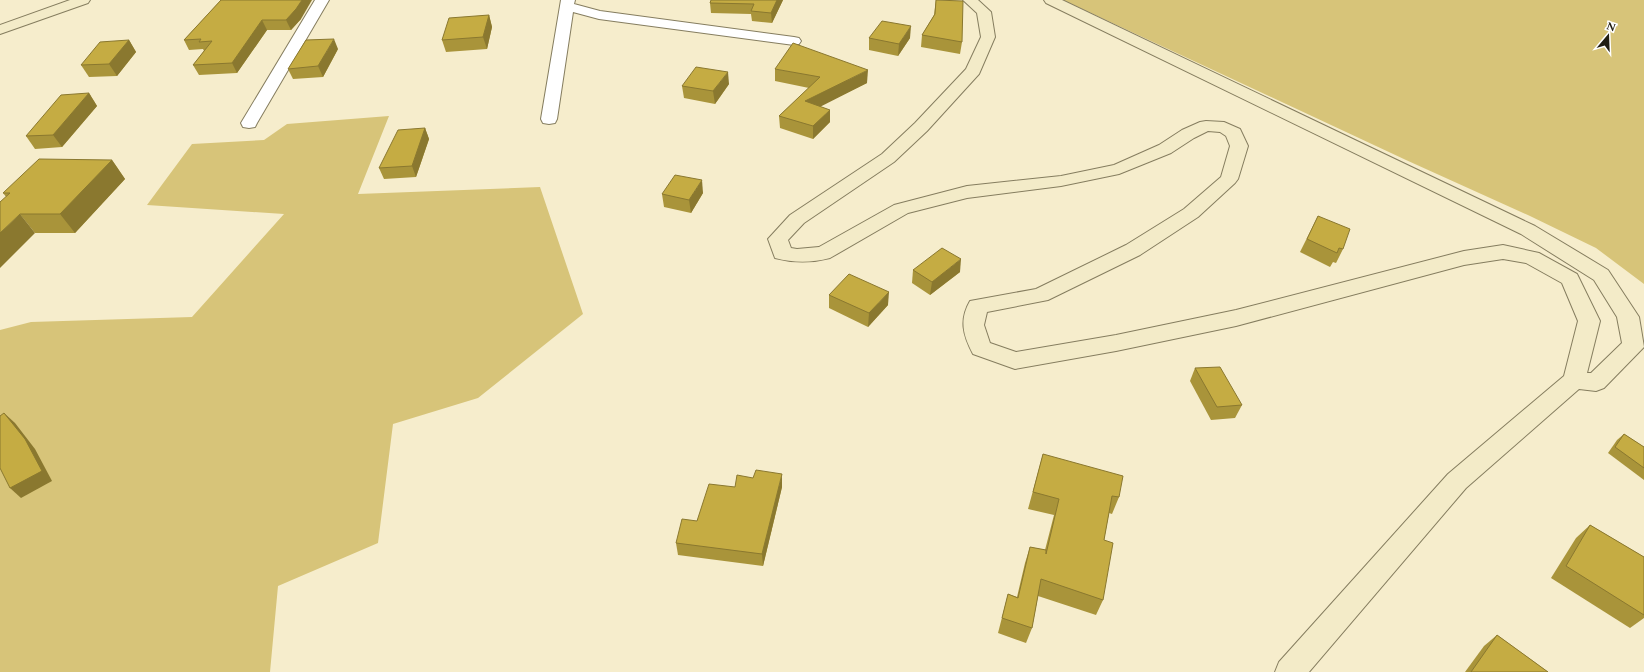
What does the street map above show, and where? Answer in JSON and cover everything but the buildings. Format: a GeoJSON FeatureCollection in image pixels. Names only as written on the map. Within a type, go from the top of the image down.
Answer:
{"type":"FeatureCollection","features":[{"type":"Feature","properties":{"kind":"main road"},"geometry":{"type":"LineString","coordinates":[[0,30],[83,0]]}},
{"type":"Feature","properties":{"kind":"main road"},"geometry":{"type":"LineString","coordinates":[[970,0],[984,12],[988,37],[973,71],[921,127],[888,158],[797,219],[778,239],[782,253],[797,256],[823,253],[901,209],[967,192],[1061,182],[1119,169],[1165,149],[1188,134],[1206,126],[1224,127],[1234,133],[1239,146],[1229,179],[1191,213],[1126,253],[1041,295],[978,306],[973,325],[981,348],[1015,360],[1116,343],[1236,318],[1464,258],[1503,252],[1532,258],[1570,278],[1589,321],[1574,380],[1457,481],[1290,672]]}},
{"type":"Feature","properties":{"kind":"main road"},"geometry":{"type":"LineString","coordinates":[[1051,0],[1528,230],[1601,275],[1628,317],[1634,345],[1596,382],[1574,380]]}},
{"type":"Feature","properties":{"kind":"street"},"geometry":{"type":"LineString","coordinates":[[249,123],[322,0]]}},
{"type":"Feature","properties":{"kind":"street"},"geometry":{"type":"LineString","coordinates":[[549,119],[568,3],[599,14],[794,41]]}},
{"type":"Feature","properties":{"kind":"shaded area"},"geometry":{"type":"Polygon","coordinates":[[[1063,0],[1644,0],[1644,284],[1596,248],[1063,0]]]}},
{"type":"Feature","properties":{"kind":"shaded area"},"geometry":{"type":"Polygon","coordinates":[[[389,116],[358,194],[540,187],[583,314],[478,398],[393,424],[378,543],[278,586],[270,672],[0,672],[0,330],[31,322],[192,317],[284,214],[147,205],[192,144],[264,140],[287,124],[389,116]]]}}]}
